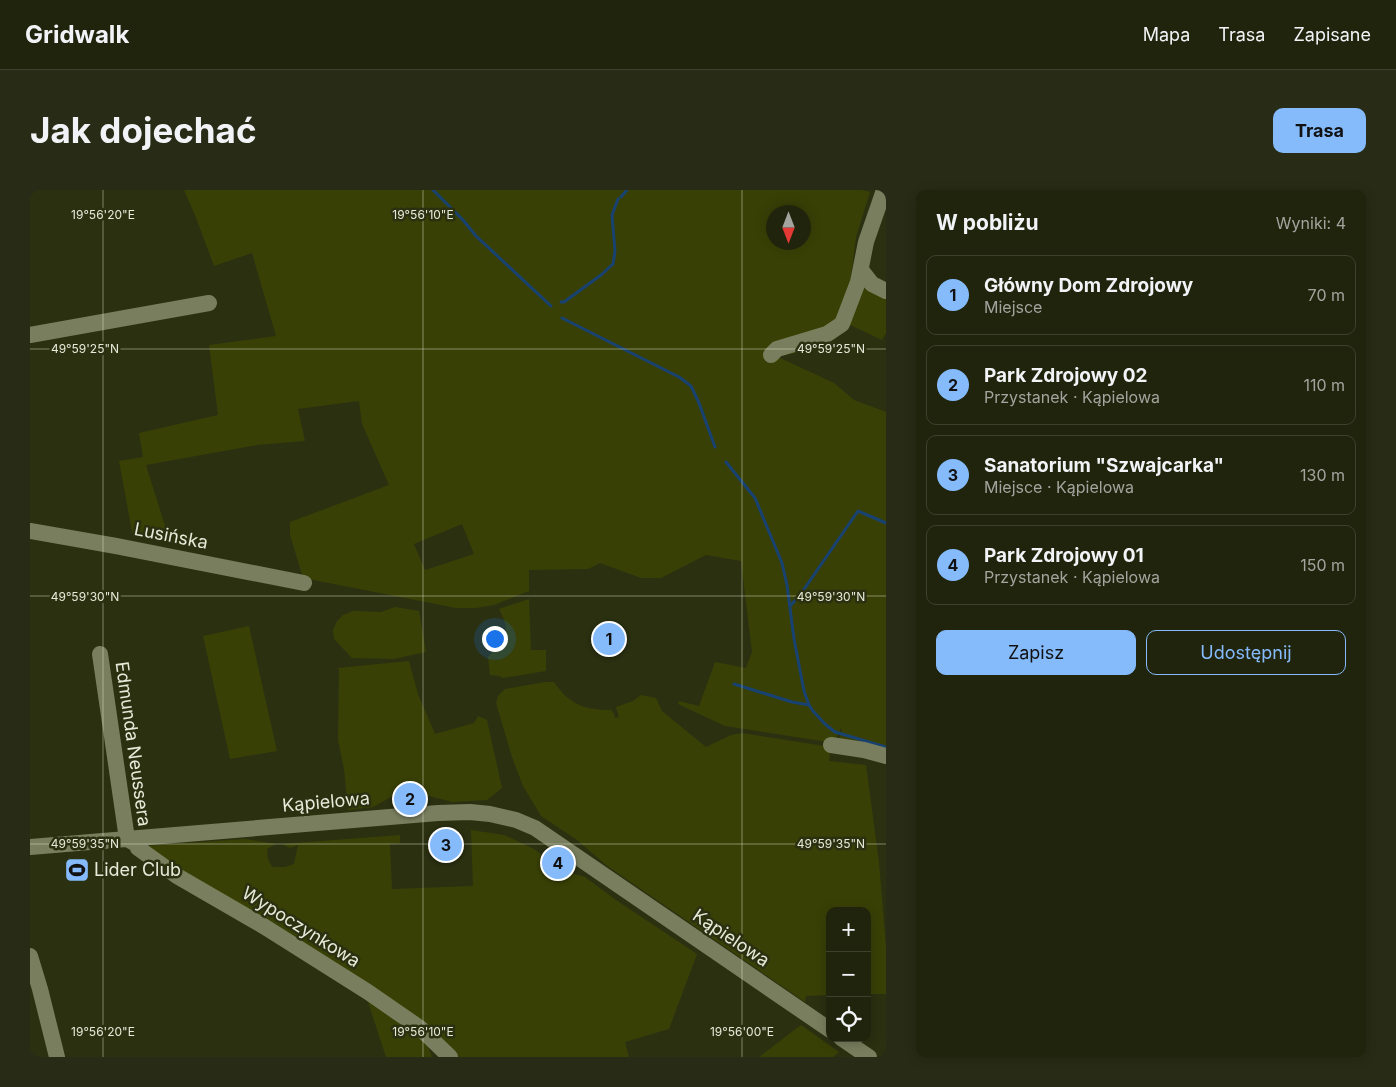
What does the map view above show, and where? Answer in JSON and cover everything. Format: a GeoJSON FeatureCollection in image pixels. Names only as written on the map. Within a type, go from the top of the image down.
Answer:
{"type":"FeatureCollection","features":[{"type":"Feature","properties":{"kind":"street"},"geometry":{"type":"LineString","coordinates":[[771,355],[777,349],[827,334],[842,324],[858,282],[866,242],[884,190]]}},
{"type":"Feature","properties":{"kind":"street"},"geometry":{"type":"LineString","coordinates":[[861,270],[872,284],[886,291]]}},
{"type":"Feature","properties":{"kind":"street"},"geometry":{"type":"LineString","coordinates":[[30,336],[209,303]]}},
{"type":"Feature","properties":{"kind":"street","name":"Lusińska"},"geometry":{"type":"LineString","coordinates":[[30,531],[304,583]]}},
{"type":"Feature","properties":{"kind":"street","name":"Edmunda Neussera"},"geometry":{"type":"LineString","coordinates":[[100,654],[127,839]]}},
{"type":"Feature","properties":{"kind":"street"},"geometry":{"type":"LineString","coordinates":[[831,745],[864,750],[886,756]]}},
{"type":"Feature","properties":{"kind":"street","name":"Kąpielowa"},"geometry":{"type":"LineString","coordinates":[[30,847],[459,812],[481,812],[508,817],[526,823],[548,836],[612,882],[826,1027]]}},
{"type":"Feature","properties":{"kind":"street","name":"Wypoczynkowa"},"geometry":{"type":"LineString","coordinates":[[127,839],[138,845],[138,848],[176,876],[265,927],[368,992],[420,1028],[450,1057]]}},
{"type":"Feature","properties":{"kind":"street"},"geometry":{"type":"LineString","coordinates":[[30,956],[57,1057]]}},
{"type":"Feature","properties":{"kind":"street"},"geometry":{"type":"LineString","coordinates":[[848,1042],[869,1057]]}},
{"type":"Feature","properties":{"kind":"green space"},"geometry":{"type":"Polygon","coordinates":[[[184,190],[862,190],[870,192],[856,237],[851,276],[886,296],[886,333],[882,340],[846,323],[841,332],[826,344],[817,348],[778,357],[834,383],[854,400],[886,412],[886,753],[837,744],[841,728],[834,743],[725,726],[678,704],[679,701],[699,706],[715,662],[746,668],[752,652],[741,561],[706,555],[661,578],[641,578],[600,563],[588,569],[529,570],[529,591],[494,605],[476,608],[456,608],[303,578],[290,535],[290,522],[389,485],[362,424],[359,401],[298,409],[305,441],[257,445],[146,465],[166,529],[133,537],[119,461],[143,457],[139,433],[218,415],[209,345],[276,336],[252,253],[214,266],[184,190]],[[462,524],[414,544],[425,570],[474,554],[462,524]]]}},
{"type":"Feature","properties":{"kind":"green space"},"geometry":{"type":"Polygon","coordinates":[[[529,599],[531,650],[546,650],[546,671],[503,678],[490,675],[488,657],[502,642],[506,633],[505,621],[499,609],[529,599]]]}},
{"type":"Feature","properties":{"kind":"green space"},"geometry":{"type":"Polygon","coordinates":[[[395,607],[419,611],[426,652],[394,659],[352,658],[334,639],[333,630],[337,621],[343,615],[353,611],[381,612],[395,607]]]}},
{"type":"Feature","properties":{"kind":"green space"},"geometry":{"type":"Polygon","coordinates":[[[249,626],[277,751],[230,759],[203,636],[249,626]]]}},
{"type":"Feature","properties":{"kind":"green space"},"geometry":{"type":"Polygon","coordinates":[[[409,661],[418,694],[435,734],[474,723],[478,716],[487,720],[502,788],[487,800],[452,802],[422,794],[395,795],[373,807],[348,810],[344,769],[338,740],[339,669],[337,668],[409,661]]]}},
{"type":"Feature","properties":{"kind":"green space"},"geometry":{"type":"Polygon","coordinates":[[[554,682],[565,696],[572,701],[593,709],[611,710],[615,718],[619,717],[616,707],[633,701],[641,695],[656,698],[662,711],[706,747],[731,735],[742,733],[831,747],[829,761],[866,765],[879,862],[886,947],[886,994],[871,994],[871,907],[826,907],[826,995],[806,996],[805,1002],[606,865],[577,840],[541,816],[523,786],[496,703],[498,696],[505,689],[554,682]]]}},
{"type":"Feature","properties":{"kind":"green space"},"geometry":{"type":"Polygon","coordinates":[[[471,830],[504,835],[534,849],[564,871],[585,877],[697,954],[669,1029],[625,1042],[629,1057],[454,1057],[145,846],[245,839],[276,844],[267,849],[268,859],[272,867],[285,867],[294,864],[298,845],[290,848],[282,844],[400,835],[400,843],[390,844],[392,889],[473,886],[471,830]]]}},
{"type":"Feature","properties":{"kind":"green space"},"geometry":{"type":"Polygon","coordinates":[[[368,1002],[425,1038],[432,1057],[386,1057],[368,1002]]]}},
{"type":"Feature","properties":{"kind":"green space"},"geometry":{"type":"Polygon","coordinates":[[[801,1025],[839,1052],[833,1057],[759,1057],[801,1025]]]}},
{"type":"Feature","properties":{"kind":"waterway"},"geometry":{"type":"LineString","coordinates":[[433,190],[476,236],[551,306]]}},
{"type":"Feature","properties":{"kind":"waterway"},"geometry":{"type":"LineString","coordinates":[[621,197],[627,190]]}},
{"type":"Feature","properties":{"kind":"waterway"},"geometry":{"type":"LineString","coordinates":[[561,302],[564,302],[601,275],[613,264],[615,251],[612,215],[618,199]]}},
{"type":"Feature","properties":{"kind":"waterway"},"geometry":{"type":"LineString","coordinates":[[562,318],[679,377],[691,386],[715,447]]}},
{"type":"Feature","properties":{"kind":"waterway"},"geometry":{"type":"LineString","coordinates":[[726,462],[755,498],[782,563],[787,585],[794,639],[804,691],[809,705],[825,724],[835,732],[886,747]]}},
{"type":"Feature","properties":{"kind":"waterway"},"geometry":{"type":"LineString","coordinates":[[791,605],[800,595],[858,511],[886,523]]}},
{"type":"Feature","properties":{"kind":"waterway"},"geometry":{"type":"LineString","coordinates":[[734,684],[792,702],[809,705]]}},
{"type":"Feature","properties":{"kind":"place","name":"Główny Dom Zdrojowy"},"geometry":{"type":"Point","coordinates":[609,639]}},
{"type":"Feature","properties":{"kind":"place","name":"Park Zdrojowy 02"},"geometry":{"type":"Point","coordinates":[410,799]}},
{"type":"Feature","properties":{"kind":"place","name":"Sanatorium \"Szwajcarka\""},"geometry":{"type":"Point","coordinates":[446,845]}},
{"type":"Feature","properties":{"kind":"place","name":"Park Zdrojowy 01"},"geometry":{"type":"Point","coordinates":[558,863]}},
{"type":"Feature","properties":{"kind":"place","name":"Lider Club"},"geometry":{"type":"Point","coordinates":[77,870]}}]}
